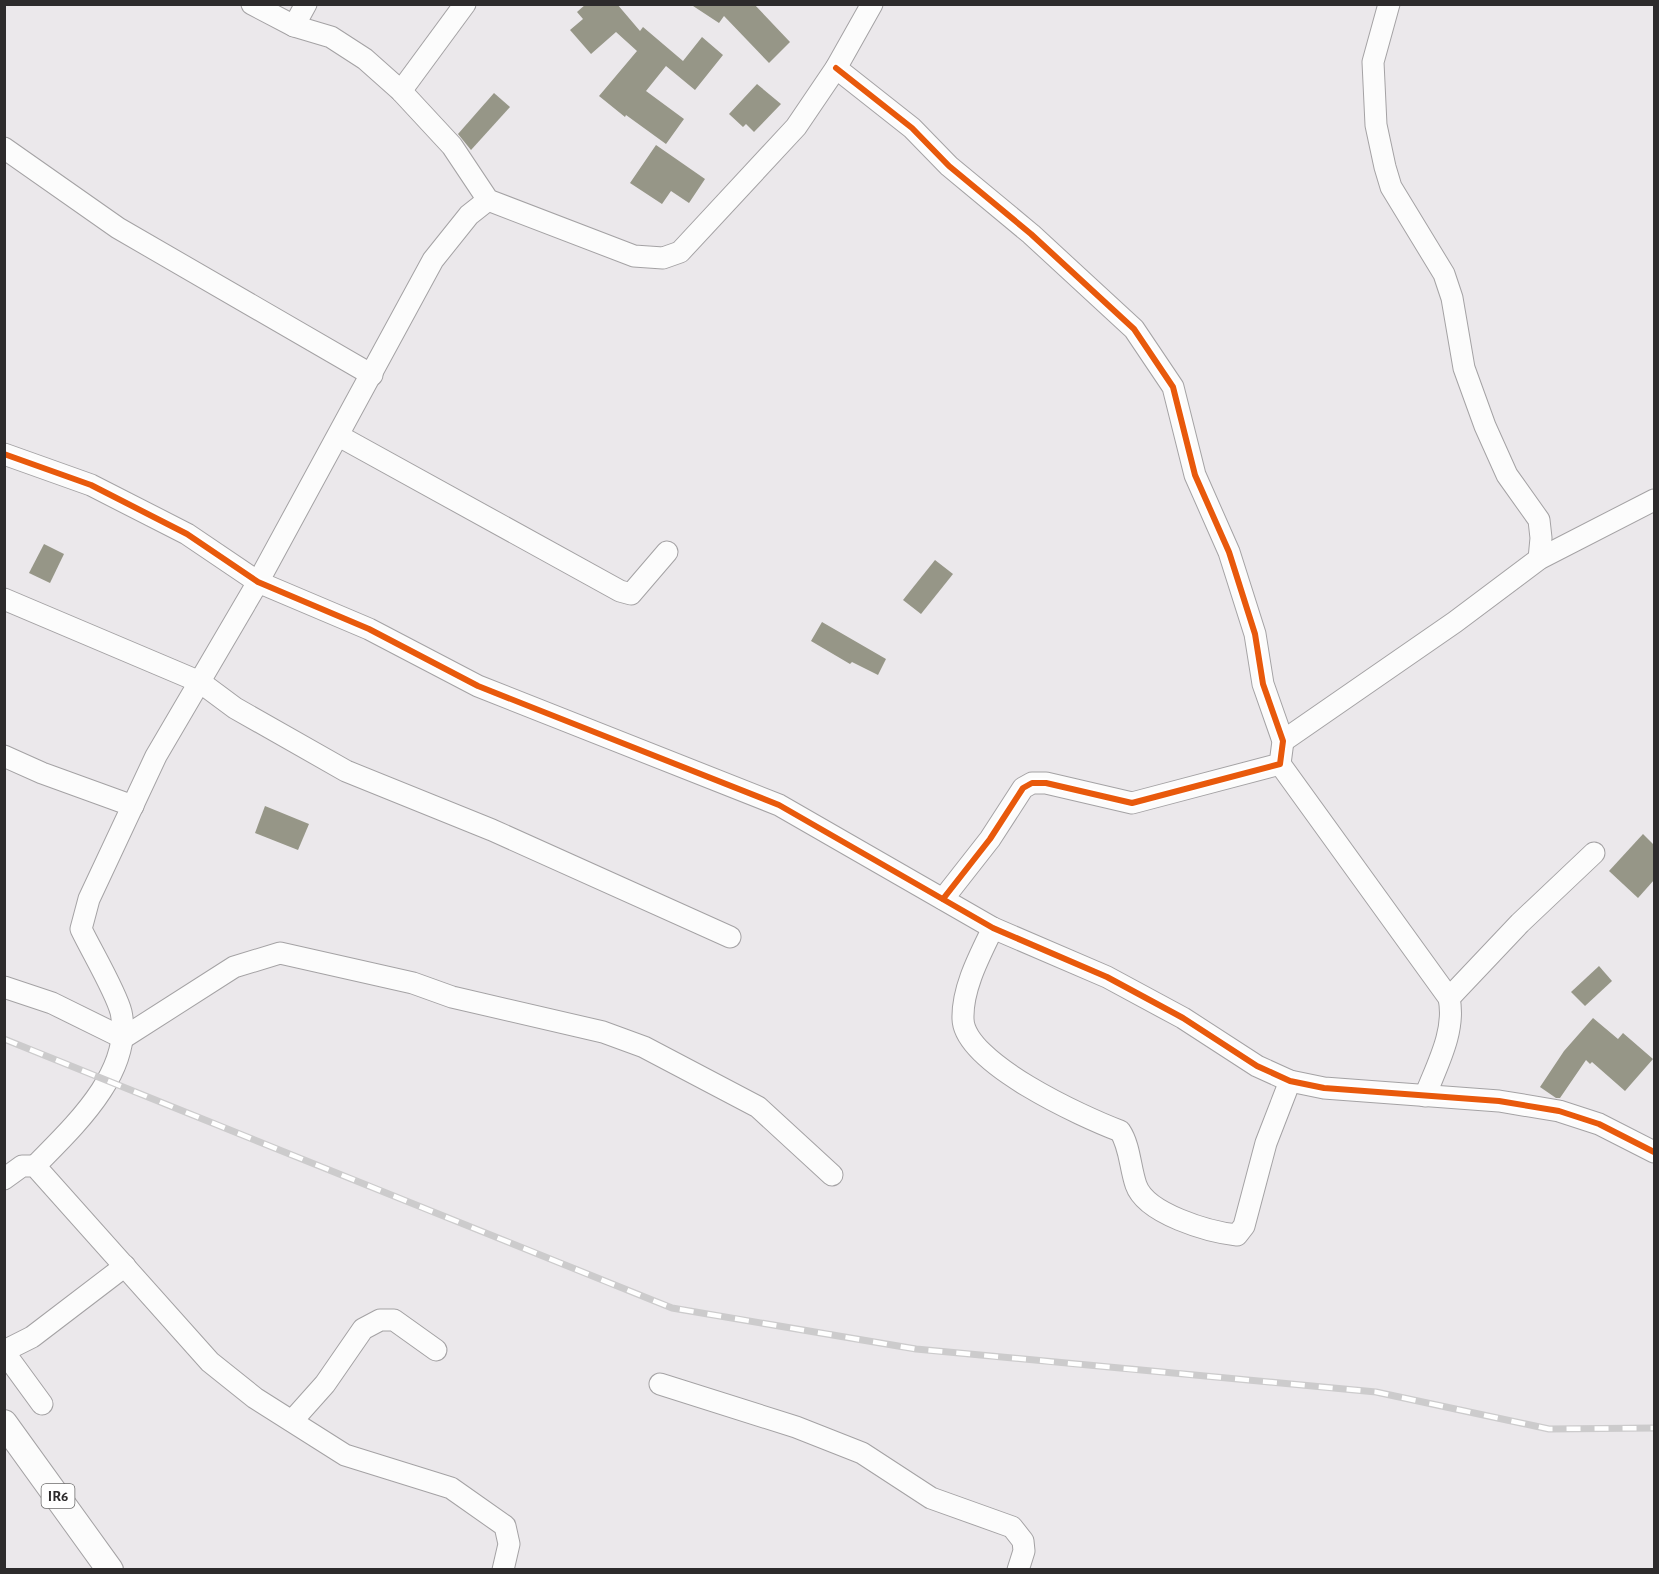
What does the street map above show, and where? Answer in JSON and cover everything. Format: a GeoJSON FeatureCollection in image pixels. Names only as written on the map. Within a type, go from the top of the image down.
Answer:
{"type":"FeatureCollection","features":[{"type":"Feature","properties":{"kind":"main road","name":"IR6"},"geometry":{"type":"LineString","coordinates":[[4,1424],[110,1569]]}},
{"type":"Feature","properties":{"kind":"street"},"geometry":{"type":"LineString","coordinates":[[252,4],[294,26],[331,37],[364,59],[401,91],[452,146],[488,200],[634,256],[663,258],[680,252],[703,230],[745,180],[796,127],[836,68],[872,4]]}},
{"type":"Feature","properties":{"kind":"street"},"geometry":{"type":"LineString","coordinates":[[294,26],[306,4]]}},
{"type":"Feature","properties":{"kind":"street"},"geometry":{"type":"LineString","coordinates":[[401,91],[465,4]]}},
{"type":"Feature","properties":{"kind":"street"},"geometry":{"type":"LineString","coordinates":[[1389,4],[1373,62],[1376,125],[1385,167],[1391,187],[1444,274],[1452,298],[1464,368],[1485,426],[1507,475],[1539,520],[1541,538],[1539,559]]}},
{"type":"Feature","properties":{"kind":"street"},"geometry":{"type":"LineString","coordinates":[[836,68],[912,128],[949,166],[1031,234],[1134,329],[1173,387],[1195,475],[1229,552],[1252,624],[1263,684],[1283,741],[1280,764],[1449,998],[1452,1012],[1445,1047],[1425,1096]]}},
{"type":"Feature","properties":{"kind":"street"},"geometry":{"type":"LineString","coordinates":[[4,148],[118,228],[372,375]]}},
{"type":"Feature","properties":{"kind":"street"},"geometry":{"type":"LineString","coordinates":[[35,1167],[84,1116],[107,1081],[123,1038],[121,1011],[81,929],[90,899],[156,756],[258,582],[433,260],[469,215],[488,200]]}},
{"type":"Feature","properties":{"kind":"street"},"geometry":{"type":"LineString","coordinates":[[339,436],[620,591],[631,594],[667,552]]}},
{"type":"Feature","properties":{"kind":"street"},"geometry":{"type":"LineString","coordinates":[[4,454],[91,485],[187,534],[258,582],[369,629],[478,686],[779,805],[993,928],[1107,977],[1183,1018],[1257,1066],[1290,1081],[1324,1088],[1499,1101],[1559,1111],[1599,1124],[1654,1152]]}},
{"type":"Feature","properties":{"kind":"street"},"geometry":{"type":"LineString","coordinates":[[1283,741],[1539,559],[1654,500]]}},
{"type":"Feature","properties":{"kind":"street"},"geometry":{"type":"LineString","coordinates":[[4,599],[200,682],[235,708],[346,771],[492,831],[730,937]]}},
{"type":"Feature","properties":{"kind":"street"},"geometry":{"type":"LineString","coordinates":[[4,756],[42,773],[133,806]]}},
{"type":"Feature","properties":{"kind":"street"},"geometry":{"type":"LineString","coordinates":[[943,899],[990,839],[1023,788],[1032,783],[1046,783],[1132,803],[1280,764]]}},
{"type":"Feature","properties":{"kind":"street"},"geometry":{"type":"LineString","coordinates":[[1449,998],[1520,923],[1594,853]]}},
{"type":"Feature","properties":{"kind":"street"},"geometry":{"type":"LineString","coordinates":[[993,928],[978,960],[966,997],[963,1021],[969,1038],[995,1065],[1029,1088],[1120,1131],[1136,1187],[1146,1201],[1161,1212],[1222,1233],[1237,1235],[1244,1226],[1266,1143],[1290,1081]]}},
{"type":"Feature","properties":{"kind":"street"},"geometry":{"type":"LineString","coordinates":[[123,1038],[234,968],[279,953],[413,983],[452,997],[603,1032],[644,1047],[758,1107],[832,1175]]}},
{"type":"Feature","properties":{"kind":"street"},"geometry":{"type":"LineString","coordinates":[[4,987],[52,1003],[123,1038]]}},
{"type":"Feature","properties":{"kind":"street"},"geometry":{"type":"LineString","coordinates":[[4,1179],[22,1166],[35,1167],[210,1362],[255,1398],[345,1455],[451,1488],[505,1526],[508,1544],[503,1569]]}},
{"type":"Feature","properties":{"kind":"street"},"geometry":{"type":"LineString","coordinates":[[42,1404],[4,1352],[32,1337],[125,1266]]}},
{"type":"Feature","properties":{"kind":"street"},"geometry":{"type":"LineString","coordinates":[[292,1420],[325,1384],[363,1329],[380,1320],[394,1320],[436,1350]]}},
{"type":"Feature","properties":{"kind":"street"},"geometry":{"type":"LineString","coordinates":[[660,1384],[796,1427],[861,1453],[931,1498],[1012,1527],[1023,1541],[1024,1551],[1018,1569]]}},
{"type":"Feature","properties":{"kind":"building"},"geometry":{"type":"Polygon","coordinates":[[[586,4],[617,4],[640,31],[643,27],[683,61],[702,37],[723,55],[695,90],[666,66],[646,91],[684,119],[666,144],[626,115],[625,117],[599,96],[637,51],[616,32],[591,54],[570,30],[583,19],[577,12],[586,4]]]}},
{"type":"Feature","properties":{"kind":"building"},"geometry":{"type":"Polygon","coordinates":[[[690,4],[754,4],[790,42],[769,63],[724,16],[719,23],[690,4]]]}},
{"type":"Feature","properties":{"kind":"building"},"geometry":{"type":"Polygon","coordinates":[[[757,84],[781,104],[754,132],[746,124],[743,127],[729,114],[757,84]]]}},
{"type":"Feature","properties":{"kind":"building"},"geometry":{"type":"Polygon","coordinates":[[[494,93],[510,107],[471,150],[458,134],[494,93]]]}},
{"type":"Feature","properties":{"kind":"building"},"geometry":{"type":"Polygon","coordinates":[[[656,145],[705,179],[689,203],[671,191],[662,204],[630,183],[656,145]]]}},
{"type":"Feature","properties":{"kind":"building"},"geometry":{"type":"Polygon","coordinates":[[[44,544],[64,554],[50,583],[29,573],[44,544]]]}},
{"type":"Feature","properties":{"kind":"building"},"geometry":{"type":"Polygon","coordinates":[[[935,560],[953,574],[921,614],[903,600],[935,560]]]}},
{"type":"Feature","properties":{"kind":"building"},"geometry":{"type":"Polygon","coordinates":[[[822,622],[886,659],[878,675],[852,662],[850,664],[811,641],[822,622]]]}},
{"type":"Feature","properties":{"kind":"building"},"geometry":{"type":"Polygon","coordinates":[[[265,806],[309,824],[298,850],[255,833],[265,806]]]}},
{"type":"Feature","properties":{"kind":"building"},"geometry":{"type":"Polygon","coordinates":[[[1643,834],[1654,845],[1654,880],[1638,898],[1609,871],[1643,834]]]}},
{"type":"Feature","properties":{"kind":"building"},"geometry":{"type":"Polygon","coordinates":[[[1599,966],[1612,981],[1585,1006],[1571,992],[1599,966]]]}},
{"type":"Feature","properties":{"kind":"building"},"geometry":{"type":"Polygon","coordinates":[[[1593,1018],[1618,1039],[1623,1033],[1653,1059],[1625,1091],[1592,1062],[1590,1064],[1586,1060],[1560,1098],[1556,1098],[1540,1087],[1564,1051],[1593,1018]]]}},
{"type":"Feature","properties":{"kind":"railway"},"geometry":{"type":"LineString","coordinates":[[4,1039],[672,1308],[916,1349],[1376,1392],[1549,1429],[1654,1428]]}},
{"type":"Feature","properties":{"kind":"cycle path"},"geometry":{"type":"LineString","coordinates":[[836,68],[912,128],[949,166],[1031,234],[1134,329],[1173,387],[1195,475],[1229,552],[1255,634],[1263,684],[1283,741],[1280,764],[1132,803],[1046,783],[1032,783],[1023,788],[990,839],[943,899]]}},
{"type":"Feature","properties":{"kind":"cycle path"},"geometry":{"type":"LineString","coordinates":[[4,454],[91,485],[187,534],[258,582],[369,629],[478,686],[779,805],[993,928],[1107,977],[1183,1018],[1257,1066],[1290,1081],[1324,1088],[1499,1101],[1559,1111],[1599,1124],[1654,1152]]}}]}
